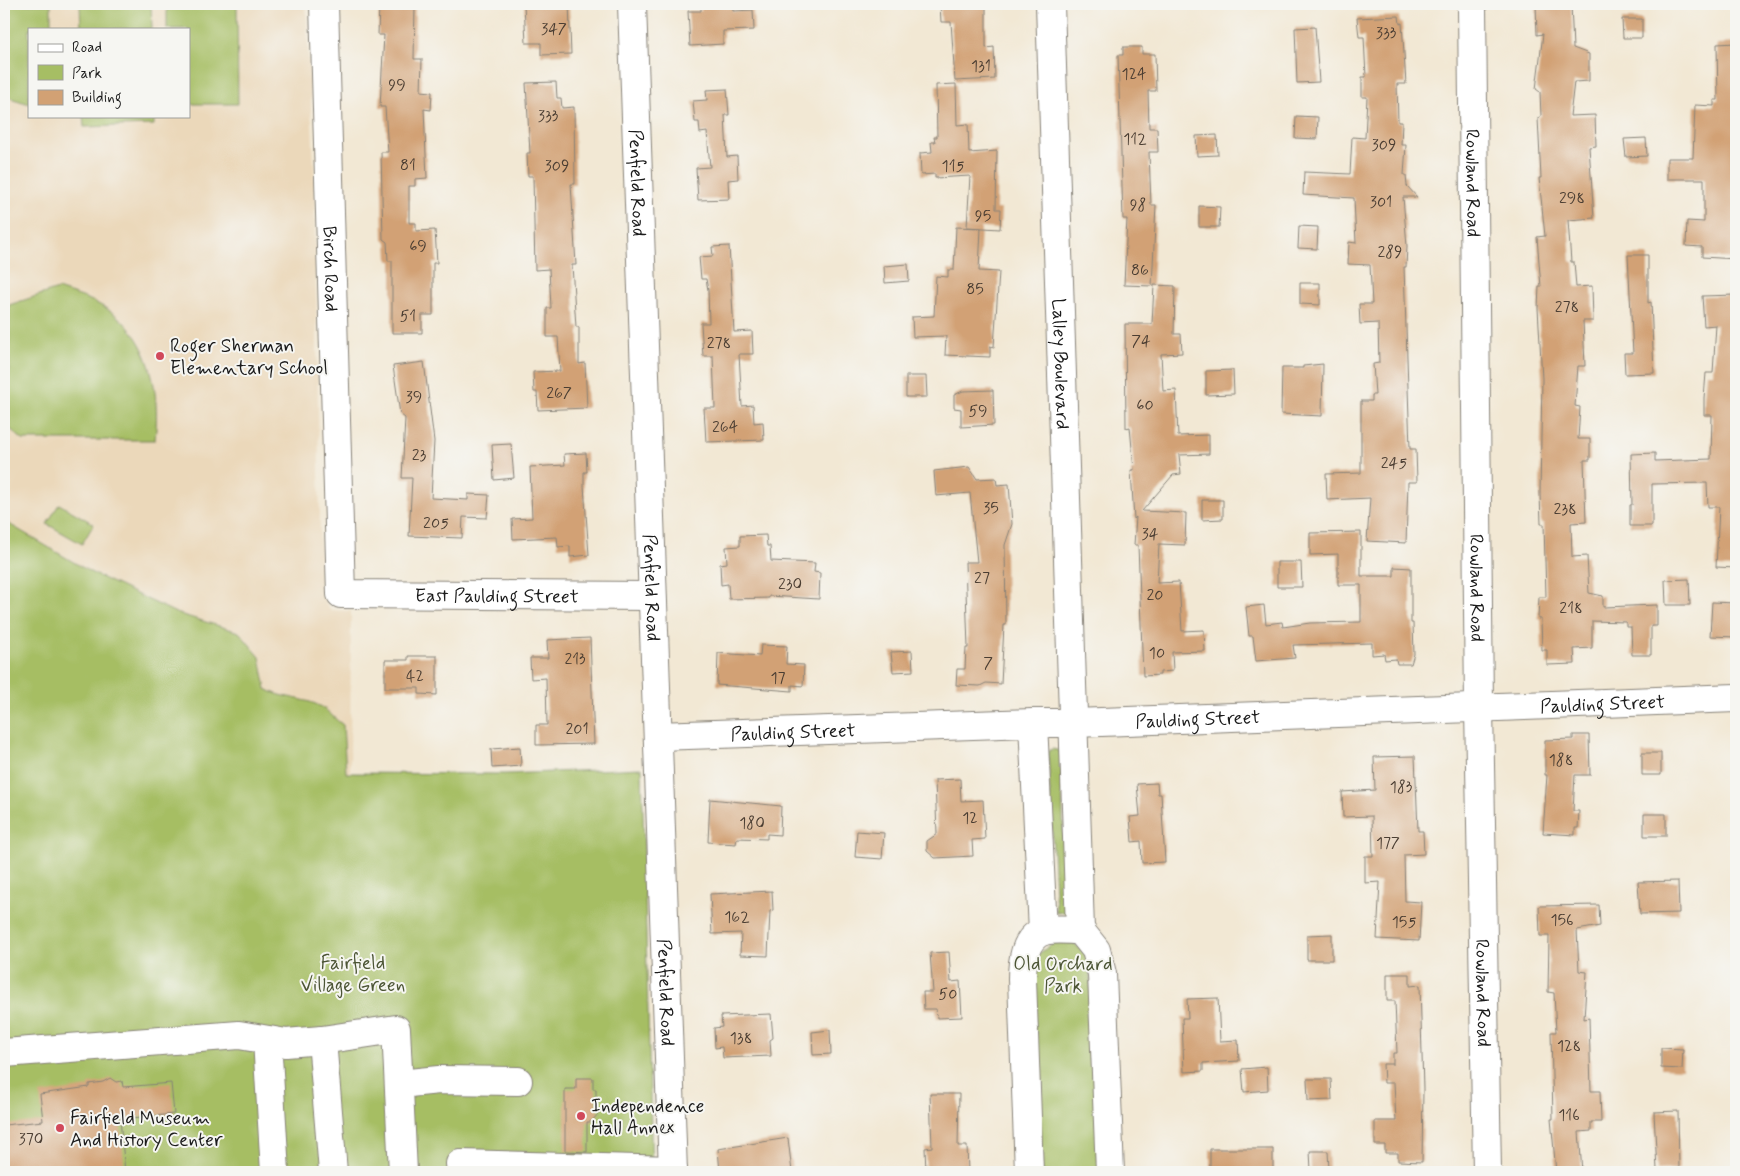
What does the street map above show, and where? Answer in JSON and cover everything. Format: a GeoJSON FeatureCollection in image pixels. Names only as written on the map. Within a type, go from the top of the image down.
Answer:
{"type":"FeatureCollection","features":[{"type":"Feature","properties":{"kind":"street","name":"Birch Road"},"geometry":{"type":"LineString","coordinates":[[324,4],[341,594]]}},
{"type":"Feature","properties":{"kind":"street","name":"Penfield Road"},"geometry":{"type":"LineString","coordinates":[[632,4],[673,1171]]}},
{"type":"Feature","properties":{"kind":"street","name":"Lalley Boulevard"},"geometry":{"type":"LineString","coordinates":[[1050,4],[1075,723]]}},
{"type":"Feature","properties":{"kind":"street","name":"Rowland Road"},"geometry":{"type":"LineString","coordinates":[[1472,4],[1479,707],[1487,1172]]}},
{"type":"Feature","properties":{"kind":"street","name":"East Paulding Street"},"geometry":{"type":"LineString","coordinates":[[341,594],[652,596]]}},
{"type":"Feature","properties":{"kind":"street","name":"Paulding Street"},"geometry":{"type":"LineString","coordinates":[[658,736],[1075,723],[1736,698]]}},
{"type":"Feature","properties":{"kind":"street"},"geometry":{"type":"LineString","coordinates":[[1033,723],[1043,931]]}},
{"type":"Feature","properties":{"kind":"street"},"geometry":{"type":"LineString","coordinates":[[1075,723],[1080,930],[1096,950],[1102,974],[1110,1172]]}},
{"type":"Feature","properties":{"kind":"street"},"geometry":{"type":"LineString","coordinates":[[1029,1172],[1022,966],[1029,944],[1043,931],[1080,930]]}},
{"type":"Feature","properties":{"kind":"street"},"geometry":{"type":"LineString","coordinates":[[4,1053],[239,1035],[286,1043],[322,1040],[396,1029],[403,1172]]}},
{"type":"Feature","properties":{"kind":"street"},"geometry":{"type":"LineString","coordinates":[[267,1040],[275,1172]]}},
{"type":"Feature","properties":{"kind":"street"},"geometry":{"type":"LineString","coordinates":[[322,1040],[333,1172]]}},
{"type":"Feature","properties":{"kind":"street"},"geometry":{"type":"LineString","coordinates":[[399,1084],[439,1080],[518,1081]]}},
{"type":"Feature","properties":{"kind":"street"},"geometry":{"type":"LineString","coordinates":[[460,1164],[673,1171]]}},
{"type":"Feature","properties":{"kind":"shaded area","name":"Roger Sherman Elementary School"},"geometry":{"type":"Polygon","coordinates":[[[4,4],[306,4],[314,167],[321,591],[325,602],[331,610],[351,611],[350,773],[226,777],[4,544],[4,4]]]}},
{"type":"Feature","properties":{"kind":"green space"},"geometry":{"type":"Polygon","coordinates":[[[4,4],[51,4],[51,28],[28,28],[28,104],[4,96],[4,4]]]}},
{"type":"Feature","properties":{"kind":"green space"},"geometry":{"type":"Polygon","coordinates":[[[80,4],[151,4],[152,28],[81,28],[80,4]]]}},
{"type":"Feature","properties":{"kind":"green space"},"geometry":{"type":"Polygon","coordinates":[[[167,4],[237,4],[238,104],[190,104],[190,28],[167,28],[167,4]]]}},
{"type":"Feature","properties":{"kind":"green space"},"geometry":{"type":"Polygon","coordinates":[[[83,118],[154,118],[154,125],[84,127],[83,118]]]}},
{"type":"Feature","properties":{"kind":"green space"},"geometry":{"type":"Polygon","coordinates":[[[58,289],[83,297],[115,315],[129,328],[140,344],[153,380],[156,400],[155,440],[23,440],[9,428],[9,305],[58,289]]]}},
{"type":"Feature","properties":{"kind":"green space"},"geometry":{"type":"Polygon","coordinates":[[[59,504],[94,524],[82,544],[47,524],[59,504]]]}},
{"type":"Feature","properties":{"kind":"green space","name":"Fairfield Village Green"},"geometry":{"type":"Polygon","coordinates":[[[4,521],[92,573],[176,613],[239,632],[260,657],[266,689],[279,695],[308,701],[322,707],[343,725],[346,773],[506,774],[642,768],[652,1172],[4,1172],[4,521]]]}},
{"type":"Feature","properties":{"kind":"green space"},"geometry":{"type":"Polygon","coordinates":[[[1052,749],[1061,751],[1066,912],[1056,913],[1048,751],[1052,749]]]}},
{"type":"Feature","properties":{"kind":"green space","name":"Old Orchard Park"},"geometry":{"type":"Polygon","coordinates":[[[1055,942],[1074,943],[1089,957],[1100,1172],[1041,1172],[1032,972],[1038,954],[1055,942]]]}},
{"type":"Feature","properties":{"kind":"building"},"geometry":{"type":"Polygon","coordinates":[[[379,4],[410,4],[410,6],[415,6],[414,59],[422,59],[421,91],[432,92],[431,110],[424,109],[427,178],[415,179],[415,186],[409,186],[409,223],[416,223],[416,231],[435,230],[437,263],[433,263],[433,315],[422,315],[422,333],[392,333],[392,261],[388,261],[387,242],[383,239],[381,152],[388,152],[385,107],[380,107],[384,35],[378,35],[379,4]]]}},
{"type":"Feature","properties":{"kind":"building"},"geometry":{"type":"Polygon","coordinates":[[[524,4],[569,4],[571,54],[541,55],[541,43],[526,43],[524,4]]]}},
{"type":"Feature","properties":{"kind":"building"},"geometry":{"type":"Polygon","coordinates":[[[701,4],[732,4],[733,11],[753,10],[754,30],[723,31],[723,44],[690,46],[688,11],[701,11],[701,4]]]}},
{"type":"Feature","properties":{"kind":"building"},"geometry":{"type":"Polygon","coordinates":[[[940,4],[986,4],[986,48],[994,47],[995,79],[955,81],[951,22],[941,22],[940,4]]]}},
{"type":"Feature","properties":{"kind":"building"},"geometry":{"type":"Polygon","coordinates":[[[1536,4],[1571,4],[1573,48],[1589,54],[1589,81],[1574,82],[1570,116],[1595,115],[1596,146],[1589,147],[1594,218],[1568,220],[1571,262],[1574,262],[1576,287],[1592,286],[1593,321],[1583,321],[1585,366],[1578,366],[1575,406],[1580,407],[1578,439],[1590,439],[1590,460],[1584,460],[1586,522],[1571,523],[1572,557],[1587,556],[1589,593],[1603,596],[1603,607],[1657,605],[1657,626],[1651,626],[1651,655],[1632,655],[1631,627],[1626,627],[1626,622],[1592,621],[1592,648],[1574,649],[1575,664],[1547,665],[1547,650],[1542,650],[1541,619],[1538,619],[1539,597],[1546,597],[1544,524],[1541,524],[1540,494],[1542,379],[1538,308],[1539,287],[1541,287],[1537,237],[1545,236],[1539,178],[1541,178],[1538,118],[1541,116],[1540,92],[1536,89],[1543,34],[1537,35],[1536,4]]]}},
{"type":"Feature","properties":{"kind":"building"},"geometry":{"type":"Polygon","coordinates":[[[1399,16],[1400,24],[1402,23],[1406,84],[1397,84],[1398,122],[1402,122],[1401,145],[1406,145],[1404,175],[1406,175],[1407,186],[1417,197],[1403,197],[1407,246],[1406,267],[1404,267],[1410,449],[1416,449],[1417,482],[1408,482],[1406,543],[1367,541],[1370,498],[1327,500],[1326,474],[1361,473],[1361,401],[1372,401],[1372,395],[1375,395],[1373,364],[1379,363],[1378,323],[1360,324],[1359,304],[1372,304],[1370,265],[1348,264],[1349,242],[1356,243],[1354,198],[1303,195],[1304,172],[1350,174],[1352,137],[1365,138],[1367,97],[1362,97],[1362,77],[1366,77],[1364,37],[1359,37],[1357,18],[1399,16]]]}},
{"type":"Feature","properties":{"kind":"building"},"geometry":{"type":"Polygon","coordinates":[[[1622,19],[1642,19],[1642,38],[1623,38],[1622,19]]]}},
{"type":"Feature","properties":{"kind":"building"},"geometry":{"type":"Polygon","coordinates":[[[1315,27],[1319,82],[1297,83],[1295,28],[1315,27]]]}},
{"type":"Feature","properties":{"kind":"building"},"geometry":{"type":"Polygon","coordinates":[[[1736,43],[1736,259],[1702,257],[1702,247],[1686,246],[1687,221],[1704,222],[1704,179],[1667,179],[1667,158],[1693,158],[1695,105],[1714,106],[1714,100],[1718,100],[1717,44],[1736,43]]]}},
{"type":"Feature","properties":{"kind":"building"},"geometry":{"type":"Polygon","coordinates":[[[1123,47],[1142,47],[1142,54],[1155,54],[1156,91],[1148,91],[1149,128],[1157,128],[1158,152],[1149,152],[1151,205],[1156,205],[1152,286],[1124,285],[1127,219],[1123,219],[1118,55],[1123,55],[1123,47]]]}},
{"type":"Feature","properties":{"kind":"building"},"geometry":{"type":"Polygon","coordinates":[[[556,82],[557,98],[561,98],[562,108],[574,107],[575,184],[571,184],[576,265],[572,265],[576,327],[579,327],[579,364],[585,363],[587,408],[538,410],[537,392],[534,392],[533,372],[560,371],[558,337],[547,337],[547,308],[551,308],[549,269],[535,270],[533,176],[528,176],[527,153],[530,153],[526,83],[556,82]]]}},
{"type":"Feature","properties":{"kind":"building"},"geometry":{"type":"Polygon","coordinates":[[[956,84],[957,125],[968,124],[969,153],[997,151],[996,209],[1001,209],[1000,229],[967,227],[970,176],[935,178],[935,174],[921,175],[920,153],[932,152],[931,142],[935,142],[934,137],[937,137],[936,85],[956,84]]]}},
{"type":"Feature","properties":{"kind":"building"},"geometry":{"type":"Polygon","coordinates":[[[727,89],[729,115],[725,115],[727,157],[737,156],[738,179],[728,180],[729,199],[698,200],[696,168],[710,167],[707,132],[700,133],[699,122],[695,122],[693,101],[707,100],[706,90],[727,89]]]}},
{"type":"Feature","properties":{"kind":"building"},"geometry":{"type":"Polygon","coordinates":[[[1296,116],[1318,117],[1317,139],[1295,138],[1296,116]]]}},
{"type":"Feature","properties":{"kind":"building"},"geometry":{"type":"Polygon","coordinates":[[[1217,135],[1218,155],[1197,156],[1196,136],[1217,135]]]}},
{"type":"Feature","properties":{"kind":"building"},"geometry":{"type":"Polygon","coordinates":[[[1646,138],[1647,156],[1626,157],[1624,139],[1646,138]]]}},
{"type":"Feature","properties":{"kind":"building"},"geometry":{"type":"Polygon","coordinates":[[[1199,206],[1220,207],[1219,227],[1199,227],[1199,206]]]}},
{"type":"Feature","properties":{"kind":"building"},"geometry":{"type":"Polygon","coordinates":[[[1299,226],[1318,227],[1317,249],[1298,248],[1299,226]]]}},
{"type":"Feature","properties":{"kind":"building"},"geometry":{"type":"Polygon","coordinates":[[[956,227],[981,228],[979,271],[999,272],[994,347],[990,346],[990,357],[945,355],[946,336],[913,337],[912,317],[934,316],[936,276],[948,277],[948,270],[954,270],[956,227]]]}},
{"type":"Feature","properties":{"kind":"building"},"geometry":{"type":"Polygon","coordinates":[[[729,246],[734,332],[752,331],[753,354],[739,354],[742,406],[753,405],[754,423],[763,422],[764,440],[706,442],[704,408],[715,408],[713,356],[703,356],[701,323],[709,323],[708,290],[706,279],[701,279],[699,257],[713,256],[712,247],[729,246]]]}},
{"type":"Feature","properties":{"kind":"building"},"geometry":{"type":"Polygon","coordinates":[[[1628,255],[1648,255],[1648,303],[1651,302],[1654,373],[1625,374],[1624,353],[1633,353],[1628,255]]]}},
{"type":"Feature","properties":{"kind":"building"},"geometry":{"type":"Polygon","coordinates":[[[908,264],[909,281],[885,283],[884,266],[908,264]]]}},
{"type":"Feature","properties":{"kind":"building"},"geometry":{"type":"Polygon","coordinates":[[[1300,283],[1320,283],[1320,305],[1300,304],[1300,283]]]}},
{"type":"Feature","properties":{"kind":"building"},"geometry":{"type":"Polygon","coordinates":[[[1154,285],[1175,286],[1174,334],[1181,334],[1182,353],[1161,354],[1163,391],[1176,390],[1178,436],[1209,435],[1209,454],[1179,455],[1181,474],[1173,475],[1142,511],[1186,513],[1185,545],[1159,544],[1157,583],[1179,582],[1182,631],[1204,630],[1205,651],[1172,652],[1173,671],[1160,672],[1160,675],[1143,676],[1138,545],[1134,545],[1136,517],[1134,519],[1131,470],[1134,470],[1130,427],[1126,428],[1125,324],[1152,324],[1154,285]]]}},
{"type":"Feature","properties":{"kind":"building"},"geometry":{"type":"Polygon","coordinates":[[[1736,295],[1736,568],[1716,567],[1719,507],[1708,507],[1707,483],[1652,484],[1652,526],[1630,526],[1630,505],[1632,505],[1631,454],[1655,453],[1655,461],[1711,459],[1712,415],[1704,415],[1704,398],[1706,373],[1713,373],[1716,325],[1704,326],[1702,296],[1736,295]]]}},
{"type":"Feature","properties":{"kind":"building"},"geometry":{"type":"Polygon","coordinates":[[[424,362],[434,441],[431,498],[468,500],[468,494],[489,495],[487,518],[463,517],[462,538],[409,536],[412,478],[402,478],[405,418],[400,414],[393,366],[424,362]]]}},
{"type":"Feature","properties":{"kind":"building"},"geometry":{"type":"Polygon","coordinates":[[[1323,364],[1322,416],[1281,414],[1282,368],[1303,368],[1303,366],[1323,364]]]}},
{"type":"Feature","properties":{"kind":"building"},"geometry":{"type":"Polygon","coordinates":[[[1233,370],[1234,394],[1206,395],[1206,371],[1233,370]]]}},
{"type":"Feature","properties":{"kind":"building"},"geometry":{"type":"Polygon","coordinates":[[[906,376],[926,376],[927,397],[906,397],[906,376]]]}},
{"type":"Feature","properties":{"kind":"building"},"geometry":{"type":"Polygon","coordinates":[[[993,390],[994,425],[961,427],[961,409],[954,408],[954,395],[963,391],[993,390]]]}},
{"type":"Feature","properties":{"kind":"building"},"geometry":{"type":"Polygon","coordinates":[[[511,444],[514,478],[494,480],[492,445],[511,444]]]}},
{"type":"Feature","properties":{"kind":"building"},"geometry":{"type":"Polygon","coordinates":[[[586,453],[587,472],[584,472],[584,486],[589,555],[570,557],[570,546],[558,547],[557,537],[513,539],[512,519],[532,518],[530,467],[565,465],[564,454],[586,453]]]}},
{"type":"Feature","properties":{"kind":"building"},"geometry":{"type":"Polygon","coordinates":[[[969,467],[977,479],[996,478],[997,485],[1009,484],[1012,524],[1005,545],[1006,625],[1004,625],[1001,684],[986,683],[980,686],[956,685],[957,669],[965,669],[966,648],[968,648],[965,562],[977,562],[970,493],[936,496],[934,471],[969,467]]]}},
{"type":"Feature","properties":{"kind":"building"},"geometry":{"type":"Polygon","coordinates":[[[1202,500],[1223,500],[1223,519],[1202,520],[1202,500]]]}},
{"type":"Feature","properties":{"kind":"building"},"geometry":{"type":"Polygon","coordinates":[[[1361,532],[1361,576],[1394,576],[1394,567],[1411,568],[1411,623],[1413,623],[1414,654],[1411,664],[1397,664],[1396,659],[1385,660],[1384,654],[1372,655],[1372,643],[1293,645],[1295,658],[1256,661],[1253,636],[1249,636],[1246,607],[1264,605],[1266,624],[1282,622],[1283,627],[1310,623],[1361,622],[1361,585],[1338,585],[1338,554],[1310,555],[1310,533],[1361,532]]]}},
{"type":"Feature","properties":{"kind":"building"},"geometry":{"type":"Polygon","coordinates":[[[766,535],[767,546],[770,546],[771,561],[815,563],[814,572],[820,573],[819,599],[769,596],[769,598],[729,599],[728,584],[721,585],[720,564],[727,563],[726,547],[740,546],[740,536],[766,535]]]}},
{"type":"Feature","properties":{"kind":"building"},"geometry":{"type":"Polygon","coordinates":[[[1277,562],[1301,562],[1302,587],[1277,587],[1277,562]]]}},
{"type":"Feature","properties":{"kind":"building"},"geometry":{"type":"Polygon","coordinates":[[[1689,579],[1690,605],[1666,605],[1665,580],[1689,579]]]}},
{"type":"Feature","properties":{"kind":"building"},"geometry":{"type":"Polygon","coordinates":[[[1712,602],[1736,603],[1736,637],[1710,636],[1712,602]]]}},
{"type":"Feature","properties":{"kind":"building"},"geometry":{"type":"Polygon","coordinates":[[[590,638],[594,744],[536,745],[536,725],[547,725],[546,678],[531,679],[530,658],[548,658],[547,640],[590,638]]]}},
{"type":"Feature","properties":{"kind":"building"},"geometry":{"type":"Polygon","coordinates":[[[761,645],[787,646],[786,664],[804,665],[803,686],[792,685],[792,691],[717,685],[718,653],[760,656],[761,645]]]}},
{"type":"Feature","properties":{"kind":"building"},"geometry":{"type":"Polygon","coordinates":[[[912,651],[913,671],[893,672],[891,652],[912,651]]]}},
{"type":"Feature","properties":{"kind":"building"},"geometry":{"type":"Polygon","coordinates":[[[408,656],[437,656],[437,695],[419,694],[419,688],[385,688],[385,660],[408,660],[408,656]]]}},
{"type":"Feature","properties":{"kind":"building"},"geometry":{"type":"Polygon","coordinates":[[[1573,735],[1589,735],[1590,775],[1575,775],[1573,811],[1579,811],[1578,828],[1575,828],[1575,835],[1543,833],[1547,775],[1545,775],[1545,740],[1573,739],[1573,735]]]}},
{"type":"Feature","properties":{"kind":"building"},"geometry":{"type":"Polygon","coordinates":[[[520,747],[521,766],[492,768],[491,749],[520,747]]]}},
{"type":"Feature","properties":{"kind":"building"},"geometry":{"type":"Polygon","coordinates":[[[1642,753],[1661,753],[1661,775],[1642,775],[1642,753]]]}},
{"type":"Feature","properties":{"kind":"building"},"geometry":{"type":"Polygon","coordinates":[[[1415,756],[1418,831],[1423,831],[1424,854],[1404,855],[1405,901],[1421,902],[1419,941],[1377,939],[1380,882],[1365,883],[1365,856],[1373,856],[1372,816],[1343,817],[1342,792],[1375,790],[1374,757],[1415,756]]]}},
{"type":"Feature","properties":{"kind":"building"},"geometry":{"type":"Polygon","coordinates":[[[960,779],[961,801],[983,800],[985,839],[972,840],[973,856],[935,858],[927,851],[927,841],[937,834],[935,780],[960,779]]]}},
{"type":"Feature","properties":{"kind":"building"},"geometry":{"type":"Polygon","coordinates":[[[1157,783],[1158,794],[1161,794],[1165,862],[1142,863],[1141,841],[1132,842],[1130,817],[1140,816],[1137,784],[1157,783]]]}},
{"type":"Feature","properties":{"kind":"building"},"geometry":{"type":"Polygon","coordinates":[[[710,799],[781,806],[780,835],[767,834],[767,839],[737,838],[736,844],[708,842],[710,799]]]}},
{"type":"Feature","properties":{"kind":"building"},"geometry":{"type":"Polygon","coordinates":[[[1644,814],[1666,814],[1666,836],[1644,836],[1644,814]]]}},
{"type":"Feature","properties":{"kind":"building"},"geometry":{"type":"Polygon","coordinates":[[[857,831],[884,833],[882,859],[855,857],[857,831]]]}},
{"type":"Feature","properties":{"kind":"building"},"geometry":{"type":"Polygon","coordinates":[[[1678,881],[1679,913],[1640,914],[1638,882],[1678,881]]]}},
{"type":"Feature","properties":{"kind":"building"},"geometry":{"type":"Polygon","coordinates":[[[772,891],[773,910],[770,911],[768,956],[740,955],[741,933],[712,934],[710,894],[772,891]]]}},
{"type":"Feature","properties":{"kind":"building"},"geometry":{"type":"Polygon","coordinates":[[[1599,905],[1600,926],[1577,930],[1579,971],[1587,972],[1584,1019],[1589,1018],[1591,1091],[1600,1091],[1601,1122],[1591,1122],[1591,1131],[1579,1132],[1582,1172],[1556,1172],[1551,1119],[1553,1119],[1551,1032],[1556,1032],[1554,993],[1548,992],[1549,936],[1540,936],[1539,906],[1599,905]]]}},
{"type":"Feature","properties":{"kind":"building"},"geometry":{"type":"Polygon","coordinates":[[[1332,934],[1332,960],[1307,960],[1307,935],[1332,934]]]}},
{"type":"Feature","properties":{"kind":"building"},"geometry":{"type":"Polygon","coordinates":[[[949,952],[951,982],[960,981],[962,1017],[937,1018],[936,1009],[924,1009],[923,992],[933,992],[930,953],[949,952]]]}},
{"type":"Feature","properties":{"kind":"building"},"geometry":{"type":"Polygon","coordinates":[[[1387,974],[1410,974],[1410,986],[1420,985],[1423,1089],[1422,1162],[1398,1161],[1398,1153],[1385,1153],[1385,1145],[1375,1145],[1375,1121],[1396,1121],[1394,1083],[1384,1083],[1383,1064],[1393,1064],[1393,1053],[1397,1053],[1395,1001],[1387,1001],[1387,974]]]}},
{"type":"Feature","properties":{"kind":"building"},"geometry":{"type":"Polygon","coordinates":[[[1218,998],[1220,1041],[1238,1040],[1239,1061],[1203,1063],[1203,1071],[1184,1072],[1182,1018],[1188,1018],[1187,999],[1218,998]]]}},
{"type":"Feature","properties":{"kind":"building"},"geometry":{"type":"Polygon","coordinates":[[[771,1014],[773,1038],[770,1040],[771,1056],[723,1058],[722,1047],[715,1048],[714,1028],[722,1027],[721,1016],[771,1014]]]}},
{"type":"Feature","properties":{"kind":"building"},"geometry":{"type":"Polygon","coordinates":[[[830,1030],[831,1054],[813,1055],[812,1032],[830,1030]]]}},
{"type":"Feature","properties":{"kind":"building"},"geometry":{"type":"Polygon","coordinates":[[[1661,1048],[1683,1049],[1682,1069],[1661,1068],[1661,1048]]]}},
{"type":"Feature","properties":{"kind":"building"},"geometry":{"type":"Polygon","coordinates":[[[1267,1067],[1268,1090],[1244,1092],[1242,1069],[1267,1067]]]}},
{"type":"Feature","properties":{"kind":"building","name":"Fairfield Museum And History Center"},"geometry":{"type":"Polygon","coordinates":[[[110,1078],[116,1082],[122,1081],[123,1087],[171,1083],[174,1114],[120,1119],[125,1172],[4,1172],[4,1125],[43,1121],[40,1094],[89,1087],[89,1084],[103,1082],[110,1078]]]}},
{"type":"Feature","properties":{"kind":"building","name":"Independence Hall Annex"},"geometry":{"type":"Polygon","coordinates":[[[576,1078],[593,1078],[593,1089],[596,1089],[596,1108],[599,1113],[591,1122],[587,1122],[587,1152],[565,1151],[565,1089],[576,1089],[576,1078]]]}},
{"type":"Feature","properties":{"kind":"building"},"geometry":{"type":"Polygon","coordinates":[[[1307,1079],[1331,1079],[1332,1100],[1308,1101],[1307,1079]]]}},
{"type":"Feature","properties":{"kind":"building"},"geometry":{"type":"Polygon","coordinates":[[[930,1094],[959,1094],[958,1146],[967,1146],[968,1172],[926,1172],[925,1148],[932,1147],[930,1094]]]}},
{"type":"Feature","properties":{"kind":"building"},"geometry":{"type":"Polygon","coordinates":[[[1678,1111],[1679,1169],[1657,1170],[1654,1112],[1678,1111]]]}},
{"type":"Feature","properties":{"kind":"building"},"geometry":{"type":"Polygon","coordinates":[[[788,1138],[792,1172],[720,1172],[718,1149],[788,1138]]]}},
{"type":"Feature","properties":{"kind":"building"},"geometry":{"type":"Polygon","coordinates":[[[1210,1149],[1273,1149],[1273,1172],[1210,1172],[1210,1149]]]}},
{"type":"Feature","properties":{"kind":"building"},"geometry":{"type":"Polygon","coordinates":[[[1310,1151],[1328,1151],[1329,1170],[1311,1170],[1310,1151]]]}},
{"type":"Feature","properties":{"kind":"place","name":"Roger Sherman Elementary School"},"geometry":{"type":"Point","coordinates":[160,356]}},
{"type":"Feature","properties":{"kind":"place","name":"Independence Hall Annex"},"geometry":{"type":"Point","coordinates":[581,1116]}},
{"type":"Feature","properties":{"kind":"place","name":"Fairfield Museum And History Center"},"geometry":{"type":"Point","coordinates":[60,1128]}}]}
